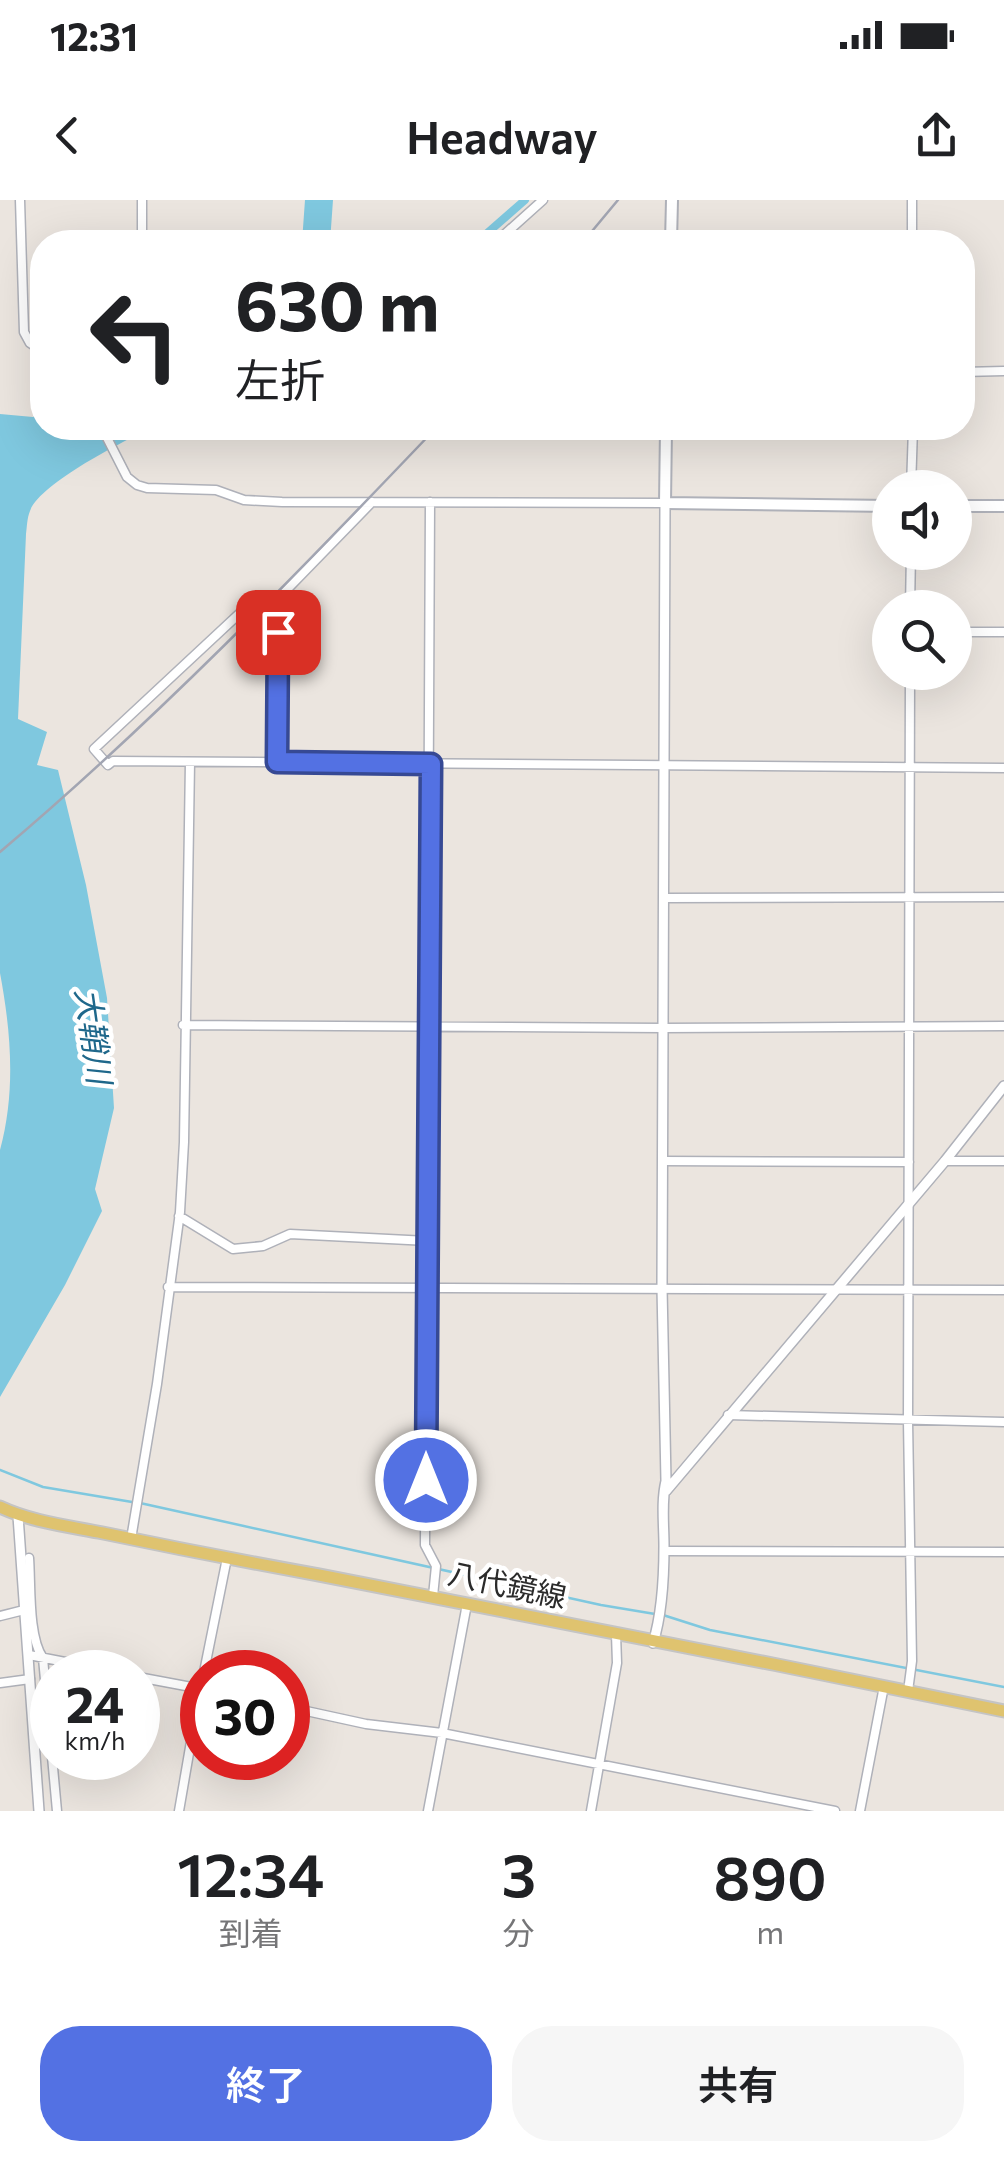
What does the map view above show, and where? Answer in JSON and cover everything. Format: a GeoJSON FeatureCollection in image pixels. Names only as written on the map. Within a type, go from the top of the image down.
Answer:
{"type":"FeatureCollection","features":[{"type":"Feature","properties":{"kind":"main road"},"geometry":{"type":"LineString","coordinates":[[671,230],[672,200]]}},
{"type":"Feature","properties":{"kind":"main road"},"geometry":{"type":"LineString","coordinates":[[666,440],[665,503],[872,506]]}},
{"type":"Feature","properties":{"kind":"main road"},"geometry":{"type":"LineString","coordinates":[[972,506],[1004,506]]}},
{"type":"Feature","properties":{"kind":"main road","name":"八代鏡線"},"geometry":{"type":"LineString","coordinates":[[0,1508],[18,1516],[131,1539],[1004,1711]]}},
{"type":"Feature","properties":{"kind":"street"},"geometry":{"type":"LineString","coordinates":[[20,200],[24,332],[30,343]]}},
{"type":"Feature","properties":{"kind":"street"},"geometry":{"type":"LineString","coordinates":[[142,200],[142,230]]}},
{"type":"Feature","properties":{"kind":"street"},"geometry":{"type":"LineString","coordinates":[[509,230],[543,200]]}},
{"type":"Feature","properties":{"kind":"street"},"geometry":{"type":"LineString","coordinates":[[912,200],[912,230]]}},
{"type":"Feature","properties":{"kind":"street"},"geometry":{"type":"LineString","coordinates":[[975,372],[1004,371]]}},
{"type":"Feature","properties":{"kind":"street"},"geometry":{"type":"LineString","coordinates":[[108,440],[127,476],[147,488],[216,490],[244,500],[665,503],[662,1288],[666,1481],[664,1551],[653,1642]]}},
{"type":"Feature","properties":{"kind":"street"},"geometry":{"type":"LineString","coordinates":[[912,470],[913,440]]}},
{"type":"Feature","properties":{"kind":"street"},"geometry":{"type":"LineString","coordinates":[[372,502],[270,608],[240,613],[94,749],[108,765],[112,761],[1004,768]]}},
{"type":"Feature","properties":{"kind":"street"},"geometry":{"type":"LineString","coordinates":[[430,502],[425,1545],[437,1569],[432,1596]]}},
{"type":"Feature","properties":{"kind":"street"},"geometry":{"type":"LineString","coordinates":[[277,762],[278,600]]}},
{"type":"Feature","properties":{"kind":"street"},"geometry":{"type":"LineString","coordinates":[[972,632],[1004,632]]}},
{"type":"Feature","properties":{"kind":"street"},"geometry":{"type":"LineString","coordinates":[[908,1692],[912,1661],[908,1421],[910,690]]}},
{"type":"Feature","properties":{"kind":"street"},"geometry":{"type":"LineString","coordinates":[[131,1539],[179,1216],[184,1142],[190,762]]}},
{"type":"Feature","properties":{"kind":"street"},"geometry":{"type":"LineString","coordinates":[[664,898],[1004,898]]}},
{"type":"Feature","properties":{"kind":"street"},"geometry":{"type":"LineString","coordinates":[[183,1025],[1004,1026]]}},
{"type":"Feature","properties":{"kind":"street"},"geometry":{"type":"LineString","coordinates":[[663,1496],[1004,1086]]}},
{"type":"Feature","properties":{"kind":"street"},"geometry":{"type":"LineString","coordinates":[[945,1161],[1004,1160]]}},
{"type":"Feature","properties":{"kind":"street"},"geometry":{"type":"LineString","coordinates":[[663,1161],[909,1162]]}},
{"type":"Feature","properties":{"kind":"street"},"geometry":{"type":"LineString","coordinates":[[179,1216],[233,1249],[263,1246],[290,1234],[428,1240]]}},
{"type":"Feature","properties":{"kind":"street"},"geometry":{"type":"LineString","coordinates":[[168,1287],[1004,1290]]}},
{"type":"Feature","properties":{"kind":"street"},"geometry":{"type":"LineString","coordinates":[[728,1415],[1004,1422]]}},
{"type":"Feature","properties":{"kind":"street"},"geometry":{"type":"LineString","coordinates":[[0,1683],[30,1679],[18,1516]]}},
{"type":"Feature","properties":{"kind":"street"},"geometry":{"type":"LineString","coordinates":[[664,1551],[1004,1552]]}},
{"type":"Feature","properties":{"kind":"street"},"geometry":{"type":"LineString","coordinates":[[26,1586],[30,1558]]}},
{"type":"Feature","properties":{"kind":"street"},"geometry":{"type":"LineString","coordinates":[[208,1650],[227,1558]]}},
{"type":"Feature","properties":{"kind":"street"},"geometry":{"type":"LineString","coordinates":[[428,1811],[467,1604]]}},
{"type":"Feature","properties":{"kind":"street"},"geometry":{"type":"LineString","coordinates":[[0,1616],[28,1616]]}},
{"type":"Feature","properties":{"kind":"street"},"geometry":{"type":"LineString","coordinates":[[28,1616],[38,1650]]}},
{"type":"Feature","properties":{"kind":"street"},"geometry":{"type":"LineString","coordinates":[[591,1811],[617,1663],[616,1634]]}},
{"type":"Feature","properties":{"kind":"street"},"geometry":{"type":"LineString","coordinates":[[860,1811],[884,1686]]}},
{"type":"Feature","properties":{"kind":"street"},"geometry":{"type":"LineString","coordinates":[[310,1713],[366,1724],[442,1732],[835,1811]]}},
{"type":"Feature","properties":{"kind":"street"},"geometry":{"type":"LineString","coordinates":[[36,1780],[38,1811]]}},
{"type":"Feature","properties":{"kind":"street"},"geometry":{"type":"LineString","coordinates":[[54,1780],[57,1811]]}},
{"type":"Feature","properties":{"kind":"street"},"geometry":{"type":"LineString","coordinates":[[180,1811],[185,1780]]}},
{"type":"Feature","properties":{"kind":"water"},"geometry":{"type":"Polygon","coordinates":[[[305,200],[333,200],[331,230],[303,230],[305,200]]]}},
{"type":"Feature","properties":{"kind":"water","name":"大鞘川"},"geometry":{"type":"Polygon","coordinates":[[[0,414],[30,417],[30,440],[128,440],[49,488],[30,511],[26,534],[18,719],[47,732],[37,765],[58,770],[86,885],[107,998],[114,1108],[95,1189],[102,1211],[65,1285],[0,1397],[0,1150],[8,1106],[10,1061],[0,973],[0,414]]]}},
{"type":"Feature","properties":{"kind":"waterway"},"geometry":{"type":"LineString","coordinates":[[491,230],[525,200]]}},
{"type":"Feature","properties":{"kind":"waterway"},"geometry":{"type":"LineString","coordinates":[[0,1470],[43,1487],[132,1502]]}},
{"type":"Feature","properties":{"kind":"waterway"},"geometry":{"type":"LineString","coordinates":[[140,1503],[655,1614]]}},
{"type":"Feature","properties":{"kind":"waterway"},"geometry":{"type":"LineString","coordinates":[[663,1615],[710,1630],[1004,1687]]}},
{"type":"Feature","properties":{"kind":"railway"},"geometry":{"type":"LineString","coordinates":[[593,230],[618,200]]}},
{"type":"Feature","properties":{"kind":"railway"},"geometry":{"type":"LineString","coordinates":[[0,852],[169,699],[424,440]]}},
{"type":"Feature","properties":{"kind":"route"},"geometry":{"type":"LineString","coordinates":[[278,632],[277,762],[431,764],[426,1480]]}}]}
